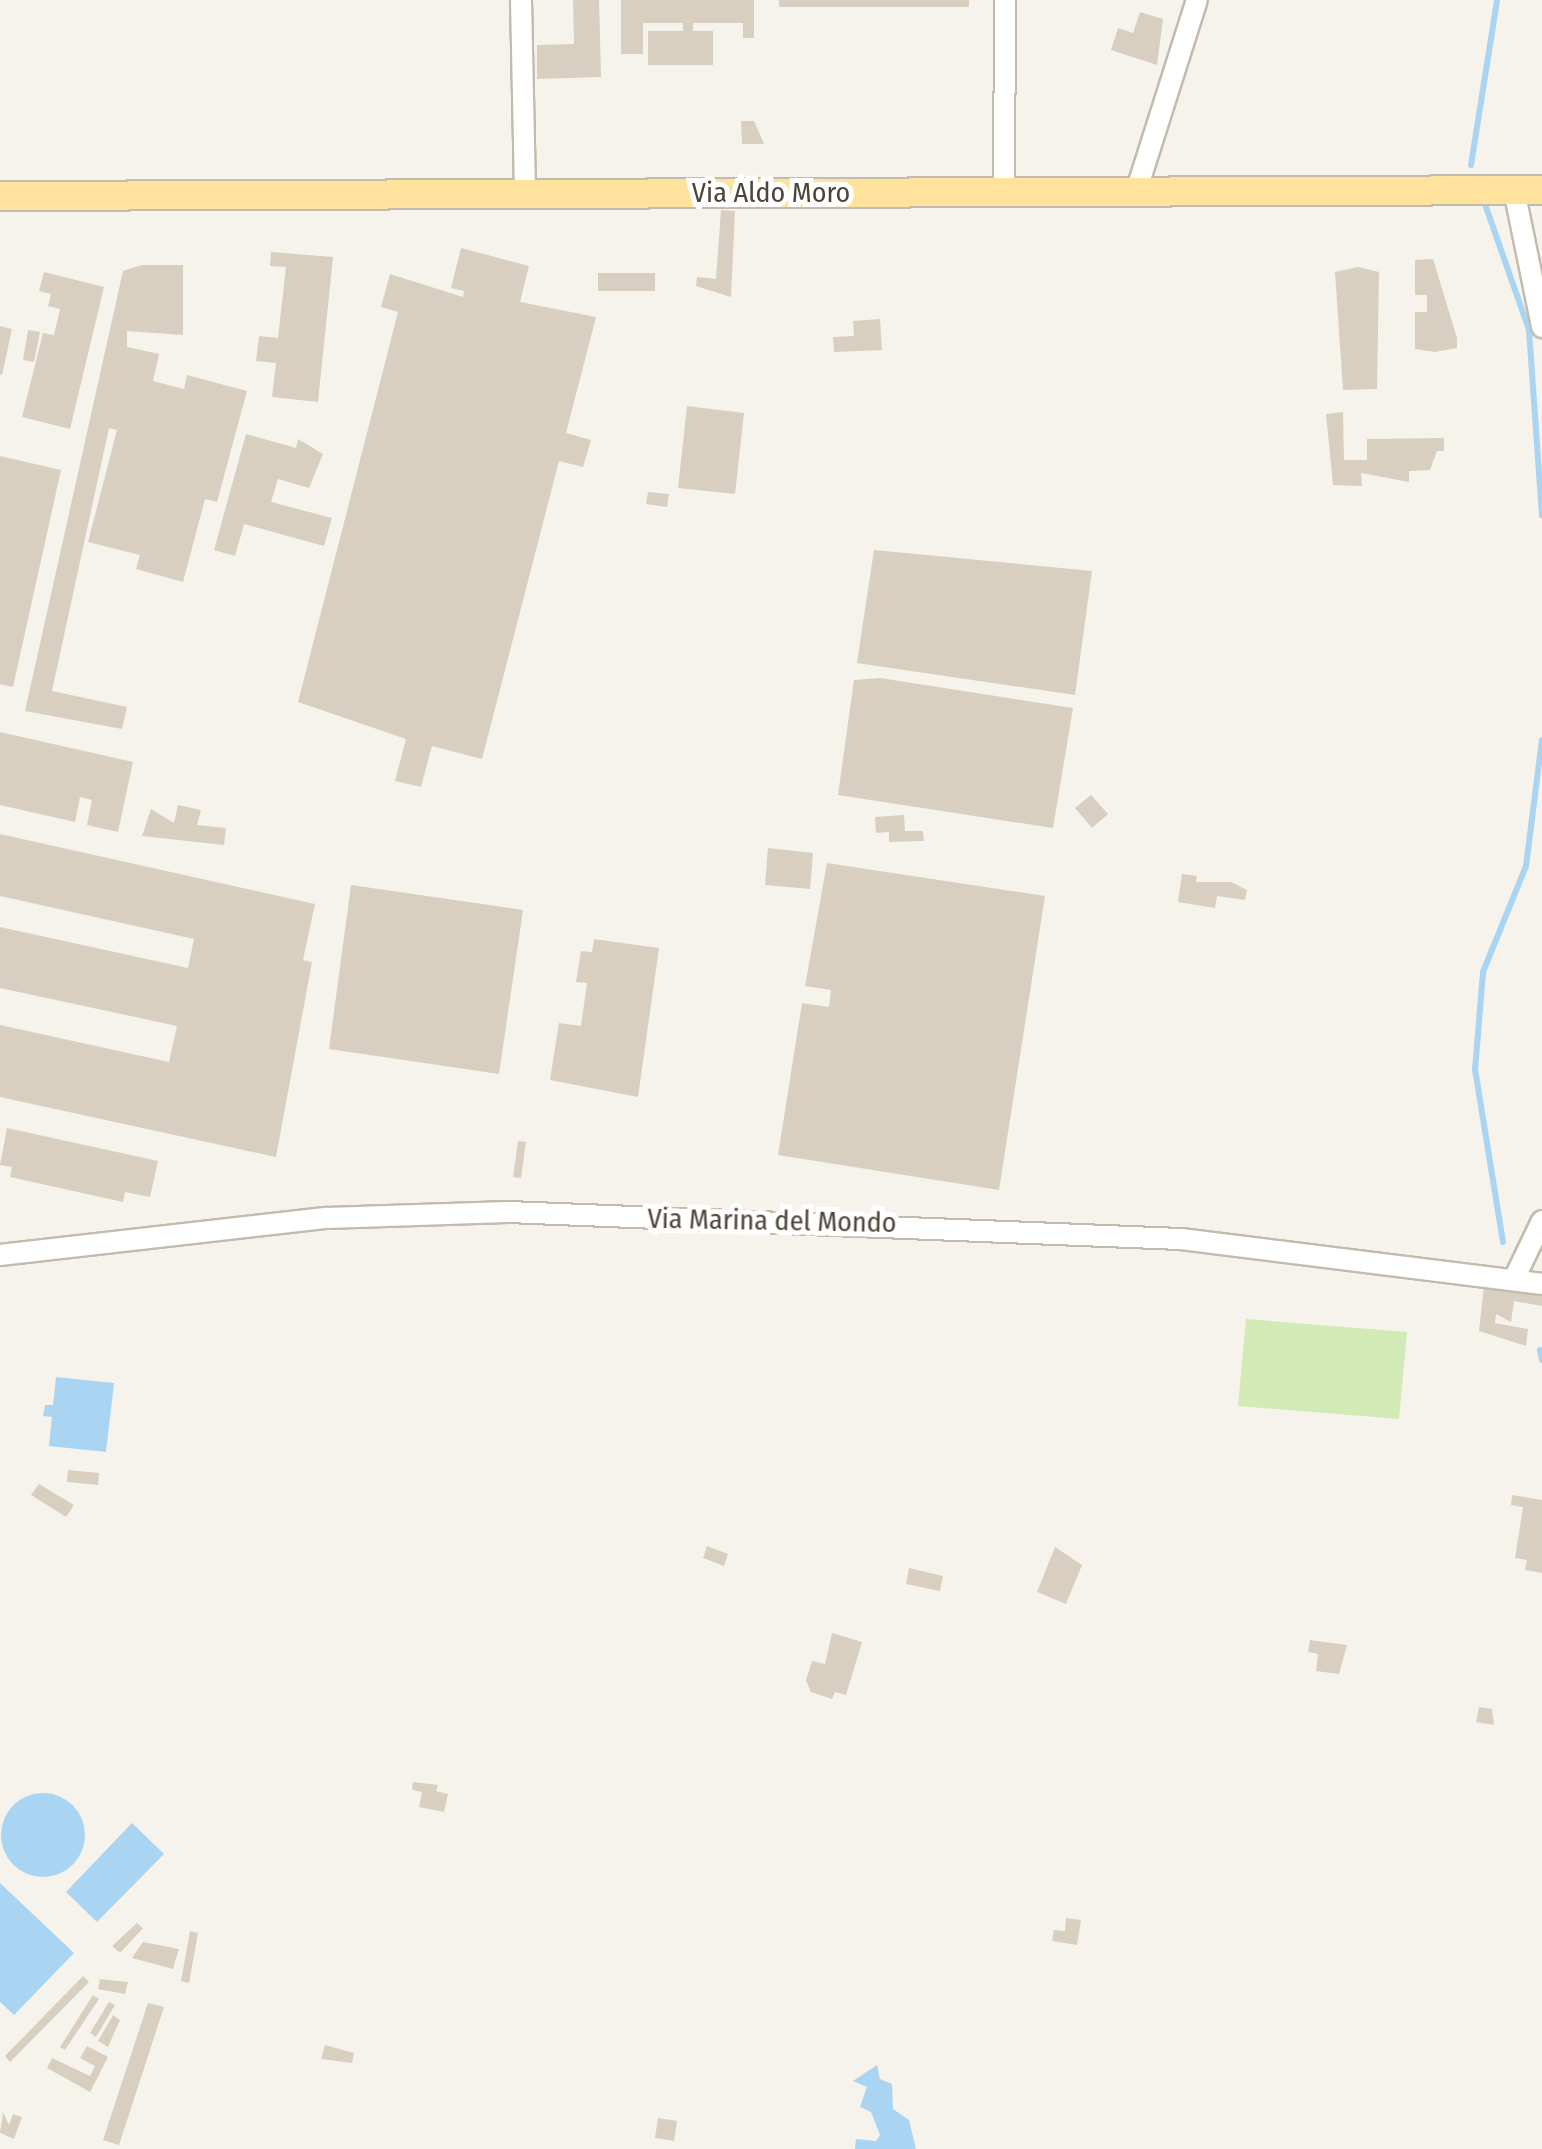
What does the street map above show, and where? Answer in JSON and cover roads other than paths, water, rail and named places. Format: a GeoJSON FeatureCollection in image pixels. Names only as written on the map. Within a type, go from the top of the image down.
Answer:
{"type":"FeatureCollection","features":[{"type":"Feature","properties":{"kind":"main road","name":"Via Aldo Moro"},"geometry":{"type":"LineString","coordinates":[[0,196],[1528,190]]}},
{"type":"Feature","properties":{"kind":"street"},"geometry":{"type":"LineString","coordinates":[[521,0],[526,194]]}},
{"type":"Feature","properties":{"kind":"street"},"geometry":{"type":"LineString","coordinates":[[1004,192],[1005,0]]}},
{"type":"Feature","properties":{"kind":"street"},"geometry":{"type":"LineString","coordinates":[[1136,192],[1197,0]]}},
{"type":"Feature","properties":{"kind":"street"},"geometry":{"type":"LineString","coordinates":[[1528,190],[1542,327]]}},
{"type":"Feature","properties":{"kind":"street","name":"Via Marina del Mondo"},"geometry":{"type":"LineString","coordinates":[[0,1255],[327,1218],[508,1212],[1181,1239],[1515,1277],[1542,1284]]}},
{"type":"Feature","properties":{"kind":"street"},"geometry":{"type":"LineString","coordinates":[[1515,1277],[1542,1221]]}},
{"type":"Feature","properties":{"kind":"water"},"geometry":{"type":"Polygon","coordinates":[[[56,1377],[114,1383],[106,1452],[49,1446],[52,1417],[43,1416],[45,1405],[53,1405],[56,1377]]]}},
{"type":"Feature","properties":{"kind":"water"},"geometry":{"type":"Polygon","coordinates":[[[43,1793],[59,1796],[73,1805],[82,1819],[82,1851],[73,1865],[59,1874],[43,1877],[27,1874],[13,1865],[4,1851],[1,1835],[4,1819],[13,1805],[27,1796],[43,1793]]]}},
{"type":"Feature","properties":{"kind":"water"},"geometry":{"type":"Polygon","coordinates":[[[132,1823],[164,1854],[97,1922],[66,1892],[132,1823]]]}},
{"type":"Feature","properties":{"kind":"water"},"geometry":{"type":"Polygon","coordinates":[[[0,1883],[74,1953],[14,2015],[0,2002],[0,1883]]]}},
{"type":"Feature","properties":{"kind":"water"},"geometry":{"type":"Polygon","coordinates":[[[877,2065],[880,2079],[892,2084],[893,2109],[909,2120],[916,2149],[855,2149],[856,2139],[876,2141],[880,2135],[871,2112],[860,2107],[867,2087],[853,2081],[877,2065]]]}},
{"type":"Feature","properties":{"kind":"waterway"},"geometry":{"type":"LineString","coordinates":[[1471,165],[1497,0]]}},
{"type":"Feature","properties":{"kind":"waterway"},"geometry":{"type":"LineString","coordinates":[[1486,207],[1529,330],[1542,516]]}},
{"type":"Feature","properties":{"kind":"waterway"},"geometry":{"type":"LineString","coordinates":[[1503,1242],[1475,1070],[1483,972],[1526,866],[1542,740]]}},
{"type":"Feature","properties":{"kind":"waterway"},"geometry":{"type":"LineString","coordinates":[[1540,1350],[1542,1360]]}}]}
